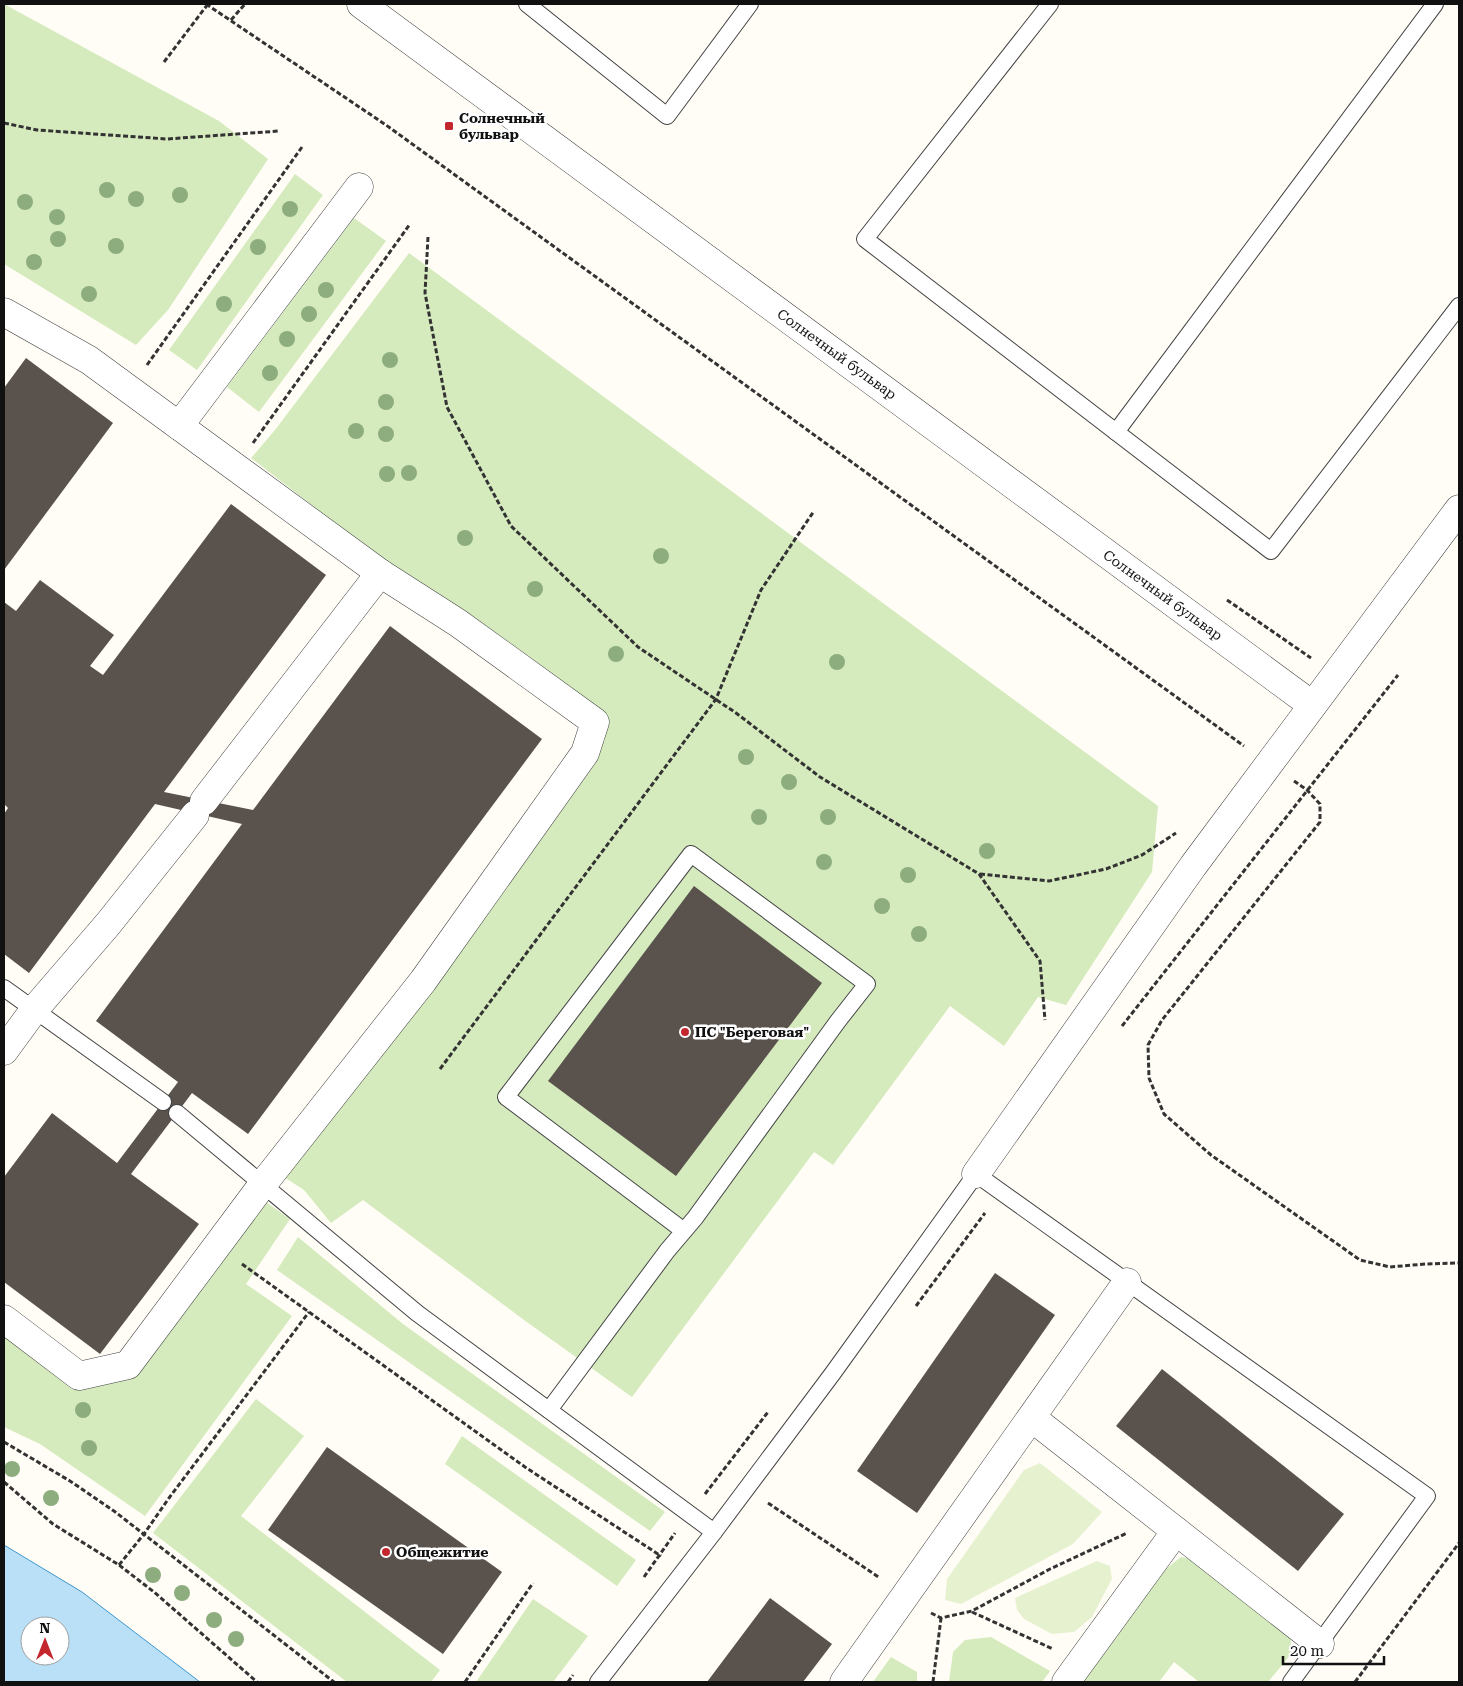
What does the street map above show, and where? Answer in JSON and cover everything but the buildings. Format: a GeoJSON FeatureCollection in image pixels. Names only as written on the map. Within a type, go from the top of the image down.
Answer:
{"type":"FeatureCollection","features":[{"type":"Feature","properties":{"kind":"street","name":"Солнечный бульвар"},"geometry":{"type":"LineString","coordinates":[[361,4],[1312,705]]}},
{"type":"Feature","properties":{"kind":"street"},"geometry":{"type":"LineString","coordinates":[[179,426],[359,187]]}},
{"type":"Feature","properties":{"kind":"street"},"geometry":{"type":"LineString","coordinates":[[4,312],[89,360],[380,573],[458,623],[595,722],[585,752],[423,981],[263,1184],[128,1365],[79,1376],[4,1319]]}},
{"type":"Feature","properties":{"kind":"street"},"geometry":{"type":"LineString","coordinates":[[976,1174],[1193,866],[1459,509]]}},
{"type":"Feature","properties":{"kind":"street"},"geometry":{"type":"LineString","coordinates":[[4,1051],[34,1010],[108,924],[380,573]]}},
{"type":"Feature","properties":{"kind":"street"},"geometry":{"type":"LineString","coordinates":[[844,1682],[1127,1282]]}},
{"type":"Feature","properties":{"kind":"street"},"geometry":{"type":"LineString","coordinates":[[1032,1418],[1320,1644]]}},
{"type":"Feature","properties":{"kind":"street"},"geometry":{"type":"LineString","coordinates":[[1073,1672],[1167,1525]]}},
{"type":"Feature","properties":{"kind":"lane"},"geometry":{"type":"LineString","coordinates":[[527,4],[667,116],[750,4]]}},
{"type":"Feature","properties":{"kind":"lane"},"geometry":{"type":"LineString","coordinates":[[1050,4],[865,239],[1271,551],[1459,306]]}},
{"type":"Feature","properties":{"kind":"lane"},"geometry":{"type":"LineString","coordinates":[[1116,432],[1436,4]]}},
{"type":"Feature","properties":{"kind":"lane"},"geometry":{"type":"LineString","coordinates":[[549,1410],[667,1251],[684,1231],[867,984],[690,854],[506,1097],[684,1231]]}},
{"type":"Feature","properties":{"kind":"lane"},"geometry":{"type":"LineString","coordinates":[[4,988],[163,1102]]}},
{"type":"Feature","properties":{"kind":"lane"},"geometry":{"type":"LineString","coordinates":[[177,1113],[417,1313],[714,1532]]}},
{"type":"Feature","properties":{"kind":"lane"},"geometry":{"type":"LineString","coordinates":[[598,1682],[714,1532],[833,1373],[976,1174],[1427,1496],[1291,1682]]}},
{"type":"Feature","properties":{"kind":"path"},"geometry":{"type":"LineString","coordinates":[[164,62],[208,4],[386,125],[1246,748],[1251,740]]}},
{"type":"Feature","properties":{"kind":"path"},"geometry":{"type":"LineString","coordinates":[[231,20],[244,4]]}},
{"type":"Feature","properties":{"kind":"path"},"geometry":{"type":"LineString","coordinates":[[4,122],[37,130],[167,139],[279,131]]}},
{"type":"Feature","properties":{"kind":"path"},"geometry":{"type":"LineString","coordinates":[[130,390],[302,147]]}},
{"type":"Feature","properties":{"kind":"path"},"geometry":{"type":"LineString","coordinates":[[236,467],[410,224]]}},
{"type":"Feature","properties":{"kind":"path"},"geometry":{"type":"LineString","coordinates":[[428,237],[425,293],[447,406],[511,526],[638,647],[716,699],[820,777],[979,874],[1040,960],[1045,1026]]}},
{"type":"Feature","properties":{"kind":"path"},"geometry":{"type":"LineString","coordinates":[[440,1069],[716,699],[761,590],[814,511]]}},
{"type":"Feature","properties":{"kind":"path"},"geometry":{"type":"LineString","coordinates":[[1289,688],[1313,659]]}},
{"type":"Feature","properties":{"kind":"path"},"geometry":{"type":"LineString","coordinates":[[1268,764],[1307,790],[1320,804],[1320,822],[1162,1020],[1148,1045],[1149,1078],[1164,1114],[1210,1155],[1360,1260],[1390,1267],[1459,1263]]}},
{"type":"Feature","properties":{"kind":"path"},"geometry":{"type":"LineString","coordinates":[[979,874],[1049,881],[1106,869],[1142,855],[1175,834],[1181,828]]}},
{"type":"Feature","properties":{"kind":"path"},"geometry":{"type":"LineString","coordinates":[[216,1246],[525,1467],[659,1555],[682,1573]]}},
{"type":"Feature","properties":{"kind":"path"},"geometry":{"type":"LineString","coordinates":[[119,1565],[309,1312]]}},
{"type":"Feature","properties":{"kind":"path"},"geometry":{"type":"LineString","coordinates":[[638,1584],[689,1514],[772,1408]]}},
{"type":"Feature","properties":{"kind":"path"},"geometry":{"type":"LineString","coordinates":[[4,1442],[70,1481],[114,1511],[334,1682]]}},
{"type":"Feature","properties":{"kind":"path"},"geometry":{"type":"LineString","coordinates":[[4,1482],[53,1524],[119,1565],[154,1592],[257,1682]]}},
{"type":"Feature","properties":{"kind":"path"},"geometry":{"type":"LineString","coordinates":[[768,1503],[926,1610],[941,1618],[972,1612],[1050,1569],[1167,1525]]}},
{"type":"Feature","properties":{"kind":"path"},"geometry":{"type":"LineString","coordinates":[[1355,1682],[1459,1544]]}},
{"type":"Feature","properties":{"kind":"path"},"geometry":{"type":"LineString","coordinates":[[465,1682],[533,1583]]}},
{"type":"Feature","properties":{"kind":"path"},"geometry":{"type":"LineString","coordinates":[[972,1612],[1073,1672]]}},
{"type":"Feature","properties":{"kind":"path"},"geometry":{"type":"LineString","coordinates":[[933,1682],[941,1618]]}},
{"type":"Feature","properties":{"kind":"path"},"geometry":{"type":"LineString","coordinates":[[568,1682],[574,1675]]}},
{"type":"Feature","properties":{"kind":"green space"},"geometry":{"type":"Polygon","coordinates":[[[4,4],[219,121],[268,159],[168,310],[136,345],[4,264],[4,4]]]}},
{"type":"Feature","properties":{"kind":"green space"},"geometry":{"type":"Polygon","coordinates":[[[295,174],[323,195],[197,370],[169,350],[295,174]]]}},
{"type":"Feature","properties":{"kind":"green space"},"geometry":{"type":"Polygon","coordinates":[[[354,218],[386,241],[259,412],[227,387],[354,218]]]}},
{"type":"Feature","properties":{"kind":"green space"},"geometry":{"type":"Polygon","coordinates":[[[409,253],[1158,806],[1152,872],[1066,1005],[1038,997],[1004,1046],[950,1006],[833,1165],[814,1152],[632,1397],[524,1320],[363,1200],[331,1223],[304,1190],[284,1177],[439,982],[605,740],[604,714],[412,583],[251,458],[275,430],[409,253]]]}},
{"type":"Feature","properties":{"kind":"green space"},"geometry":{"type":"Polygon","coordinates":[[[263,1200],[290,1219],[246,1284],[292,1316],[145,1516],[40,1444],[4,1427],[4,1334],[77,1387],[130,1378],[263,1200]]]}},
{"type":"Feature","properties":{"kind":"green space"},"geometry":{"type":"Polygon","coordinates":[[[298,1237],[403,1324],[665,1512],[650,1531],[277,1270],[298,1237]]]}},
{"type":"Feature","properties":{"kind":"green space"},"geometry":{"type":"Polygon","coordinates":[[[256,1399],[304,1436],[241,1516],[440,1670],[431,1682],[347,1682],[153,1533],[256,1399]]]}},
{"type":"Feature","properties":{"kind":"green space"},"geometry":{"type":"Polygon","coordinates":[[[462,1436],[636,1560],[617,1586],[445,1464],[462,1436]]]}},
{"type":"Feature","properties":{"kind":"green space"},"geometry":{"type":"Polygon","coordinates":[[[1040,1463],[1102,1512],[1073,1544],[961,1604],[945,1600],[947,1579],[1024,1470],[1040,1463]]]}},
{"type":"Feature","properties":{"kind":"green space"},"geometry":{"type":"Polygon","coordinates":[[[1181,1557],[1196,1560],[1290,1634],[1292,1653],[1268,1682],[1199,1682],[1174,1662],[1159,1682],[1083,1682],[1167,1568],[1181,1557]]]}},
{"type":"Feature","properties":{"kind":"green space"},"geometry":{"type":"Polygon","coordinates":[[[1097,1561],[1110,1566],[1112,1579],[1092,1617],[1074,1632],[1052,1634],[1024,1619],[1017,1610],[1015,1598],[1097,1561]]]}},
{"type":"Feature","properties":{"kind":"green space"},"geometry":{"type":"Polygon","coordinates":[[[533,1599],[588,1636],[553,1682],[476,1682],[533,1599]]]}},
{"type":"Feature","properties":{"kind":"green space"},"geometry":{"type":"Polygon","coordinates":[[[991,1637],[1050,1671],[1042,1682],[949,1682],[953,1652],[965,1640],[991,1637]]]}},
{"type":"Feature","properties":{"kind":"green space"},"geometry":{"type":"Polygon","coordinates":[[[891,1657],[917,1672],[917,1682],[873,1682],[891,1657]]]}},
{"type":"Feature","properties":{"kind":"water"},"geometry":{"type":"Polygon","coordinates":[[[4,1545],[82,1592],[200,1682],[4,1682],[4,1545]]]}},
{"type":"Feature","properties":{"kind":"place","name":"Солнечный бульвар"},"geometry":{"type":"Point","coordinates":[449,126]}},
{"type":"Feature","properties":{"kind":"place","name":"ПС \"Береговая\""},"geometry":{"type":"Point","coordinates":[685,1032]}},
{"type":"Feature","properties":{"kind":"place","name":"Общежитие"},"geometry":{"type":"Point","coordinates":[386,1552]}}]}
